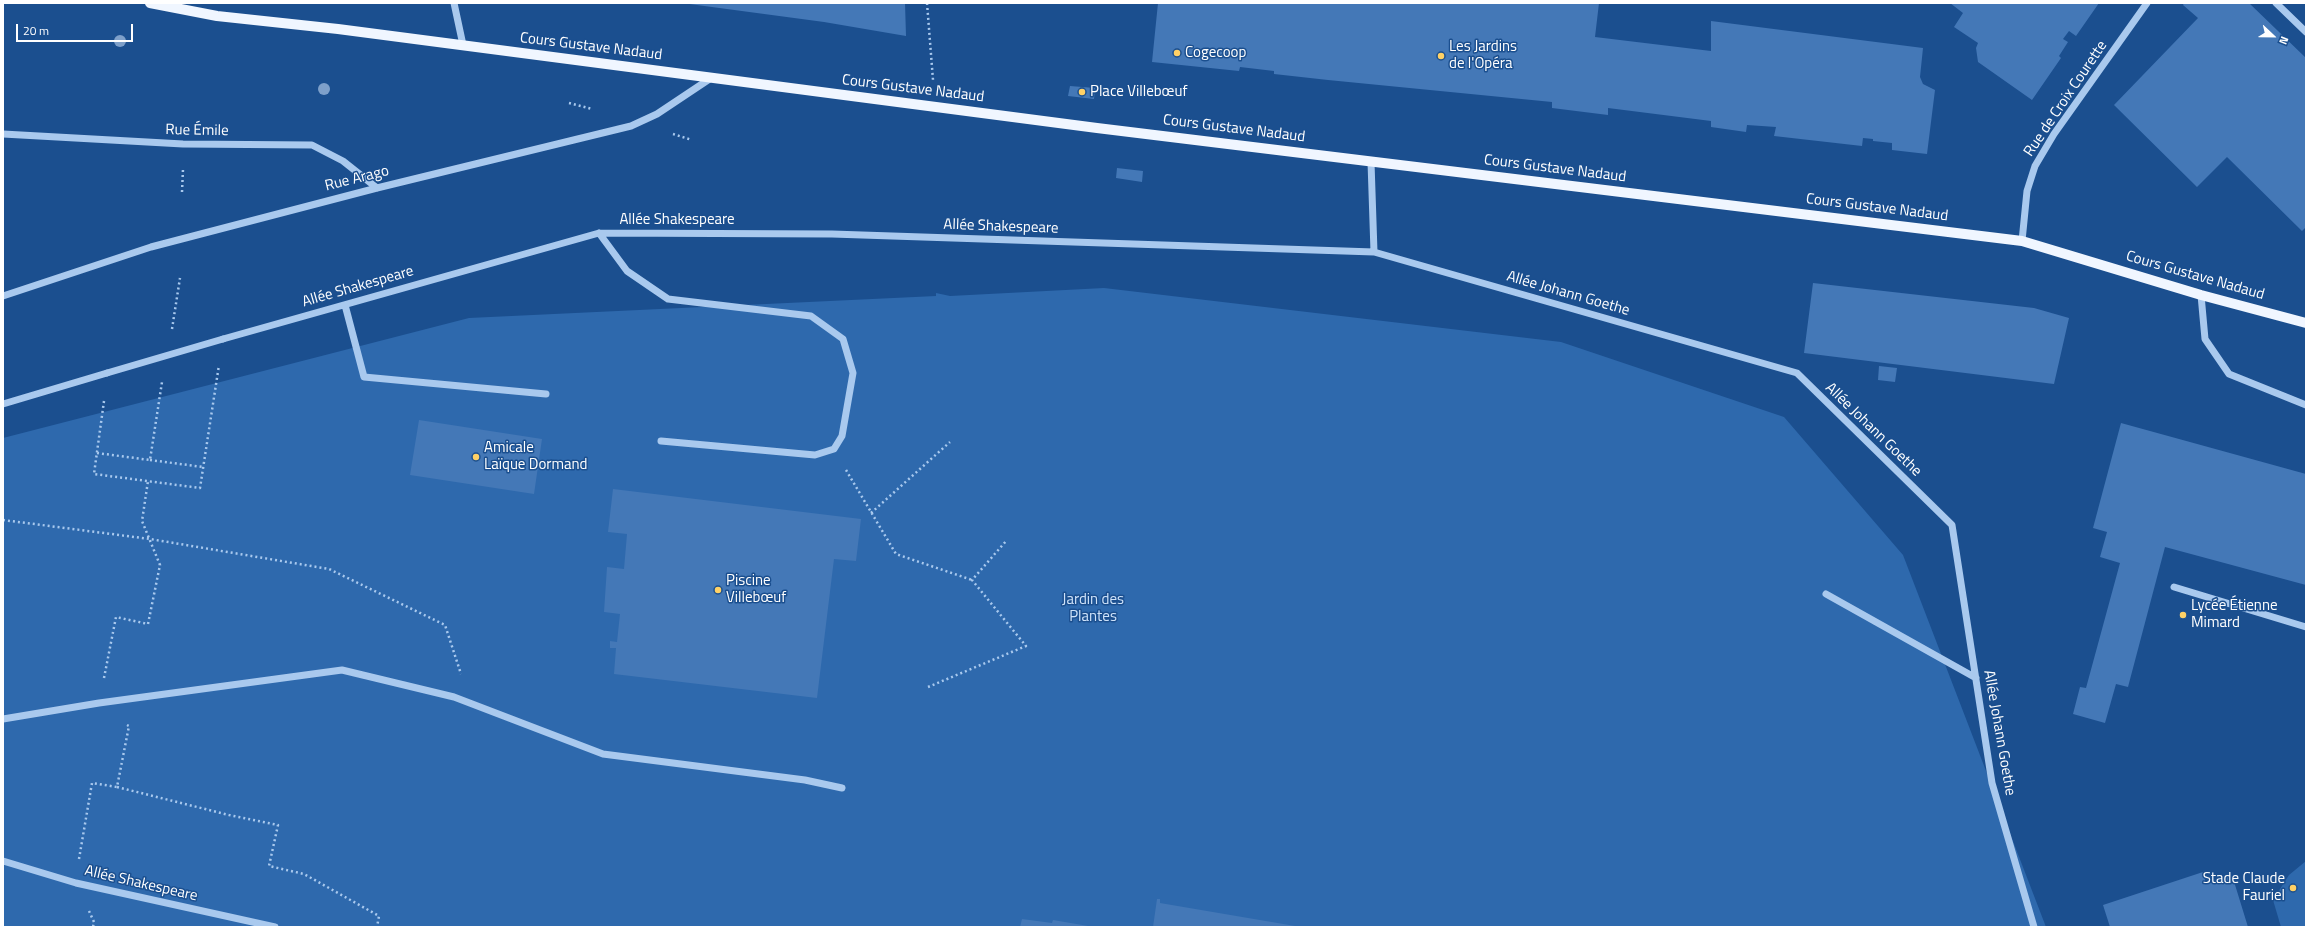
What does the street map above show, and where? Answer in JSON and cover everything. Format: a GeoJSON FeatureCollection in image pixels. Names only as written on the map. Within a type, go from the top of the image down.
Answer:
{"type":"FeatureCollection","features":[{"type":"Feature","properties":{"kind":"main road","name":"Cours Gustave Nadaud"},"geometry":{"type":"LineString","coordinates":[[150,3],[217,16],[463,45],[1371,162],[2022,241],[2201,295],[2306,323]]}},
{"type":"Feature","properties":{"kind":"street"},"geometry":{"type":"LineString","coordinates":[[454,3],[463,45]]}},
{"type":"Feature","properties":{"kind":"street","name":"Rue de Croix Courette"},"geometry":{"type":"LineString","coordinates":[[2022,241],[2027,191],[2035,166],[2054,134],[2147,3]]}},
{"type":"Feature","properties":{"kind":"street"},"geometry":{"type":"LineString","coordinates":[[2276,3],[2306,32]]}},
{"type":"Feature","properties":{"kind":"street","name":"Rue Arago"},"geometry":{"type":"LineString","coordinates":[[3,296],[151,247],[377,188],[631,126],[657,114],[711,78]]}},
{"type":"Feature","properties":{"kind":"street","name":"Rue Émile"},"geometry":{"type":"LineString","coordinates":[[3,134],[183,144],[312,145],[343,161],[377,188]]}},
{"type":"Feature","properties":{"kind":"street"},"geometry":{"type":"LineString","coordinates":[[1371,162],[1374,252]]}},
{"type":"Feature","properties":{"kind":"street"},"geometry":{"type":"LineString","coordinates":[[599,233],[627,271],[668,299],[811,316],[843,339],[853,374],[842,436],[834,449],[815,455],[661,441]]}},
{"type":"Feature","properties":{"kind":"street","name":"Allée Shakespeare"},"geometry":{"type":"LineString","coordinates":[[3,404],[223,339],[599,233],[832,234],[1374,252]]}},
{"type":"Feature","properties":{"kind":"street","name":"Allée Johann Goethe"},"geometry":{"type":"LineString","coordinates":[[1374,252],[1797,373],[1952,525],[1992,783],[2034,927]]}},
{"type":"Feature","properties":{"kind":"street"},"geometry":{"type":"LineString","coordinates":[[2201,295],[2206,339],[2229,374],[2306,405]]}},
{"type":"Feature","properties":{"kind":"street"},"geometry":{"type":"LineString","coordinates":[[345,305],[364,377],[546,394]]}},
{"type":"Feature","properties":{"kind":"street"},"geometry":{"type":"LineString","coordinates":[[2174,587],[2306,627]]}},
{"type":"Feature","properties":{"kind":"street"},"geometry":{"type":"LineString","coordinates":[[1826,594],[1976,678]]}},
{"type":"Feature","properties":{"kind":"street"},"geometry":{"type":"LineString","coordinates":[[3,719],[99,703],[342,670],[454,697],[603,754],[805,780],[842,788]]}},
{"type":"Feature","properties":{"kind":"street","name":"Allée Shakespeare"},"geometry":{"type":"LineString","coordinates":[[3,861],[76,883],[275,927]]}},
{"type":"Feature","properties":{"kind":"path"},"geometry":{"type":"LineString","coordinates":[[927,3],[935,107]]}},
{"type":"Feature","properties":{"kind":"path"},"geometry":{"type":"LineString","coordinates":[[182,172],[182,192]]}},
{"type":"Feature","properties":{"kind":"path"},"geometry":{"type":"LineString","coordinates":[[172,329],[180,278]]}},
{"type":"Feature","properties":{"kind":"path"},"geometry":{"type":"LineString","coordinates":[[107,373],[94,474],[200,488],[223,339]]}},
{"type":"Feature","properties":{"kind":"path"},"geometry":{"type":"LineString","coordinates":[[150,460],[163,381]]}},
{"type":"Feature","properties":{"kind":"path"},"geometry":{"type":"LineString","coordinates":[[871,513],[950,442]]}},
{"type":"Feature","properties":{"kind":"path"},"geometry":{"type":"LineString","coordinates":[[834,449],[896,554],[972,580],[1026,646],[928,687]]}},
{"type":"Feature","properties":{"kind":"path"},"geometry":{"type":"LineString","coordinates":[[97,453],[203,467]]}},
{"type":"Feature","properties":{"kind":"path"},"geometry":{"type":"LineString","coordinates":[[104,681],[116,617],[148,624],[160,565],[142,521],[148,481]]}},
{"type":"Feature","properties":{"kind":"path"},"geometry":{"type":"LineString","coordinates":[[3,520],[150,539],[330,569],[445,625],[465,684],[454,697]]}},
{"type":"Feature","properties":{"kind":"path"},"geometry":{"type":"LineString","coordinates":[[972,580],[1007,540]]}},
{"type":"Feature","properties":{"kind":"path"},"geometry":{"type":"LineString","coordinates":[[118,787],[129,726]]}},
{"type":"Feature","properties":{"kind":"path"},"geometry":{"type":"LineString","coordinates":[[82,842],[92,783],[118,787],[229,815],[278,825],[269,866],[304,874],[379,916],[377,927]]}},
{"type":"Feature","properties":{"kind":"path"},"geometry":{"type":"LineString","coordinates":[[93,927],[94,922]]}},
{"type":"Feature","properties":{"kind":"green space","name":"Jardin des Plantes"},"geometry":{"type":"Polygon","coordinates":[[[1104,288],[1561,342],[1784,417],[1903,555],[2046,927],[3,927],[3,438],[469,318],[936,296],[936,293],[950,296],[1104,288]]]}},
{"type":"Feature","properties":{"kind":"green space","name":"Stade Claude Fauriel"},"geometry":{"type":"Polygon","coordinates":[[[2306,861],[2306,927],[2281,927],[2273,900],[2289,875],[2306,861]]]}},
{"type":"Feature","properties":{"kind":"building"},"geometry":{"type":"Polygon","coordinates":[[[682,3],[905,3],[906,36],[824,22],[682,3]]]}},
{"type":"Feature","properties":{"kind":"building"},"geometry":{"type":"Polygon","coordinates":[[[1158,3],[1599,3],[1595,37],[1711,51],[1711,21],[1923,48],[1920,77],[1923,84],[1935,90],[1927,154],[1892,150],[1892,143],[1873,141],[1873,139],[1863,138],[1862,146],[1774,136],[1776,127],[1747,125],[1746,132],[1711,127],[1711,121],[1608,108],[1608,115],[1552,108],[1552,102],[1274,74],[1274,71],[1240,67],[1239,71],[1152,62],[1158,3]]]}},
{"type":"Feature","properties":{"kind":"building"},"geometry":{"type":"Polygon","coordinates":[[[1950,3],[2099,3],[2076,36],[2069,31],[2063,39],[2068,42],[2059,56],[2061,58],[2032,100],[1978,62],[1976,48],[1978,43],[1954,27],[1963,13],[1950,3]]]}},
{"type":"Feature","properties":{"kind":"building"},"geometry":{"type":"Polygon","coordinates":[[[2184,3],[2249,3],[2306,58],[2306,227],[2302,231],[2227,157],[2197,187],[2114,105],[2198,18],[2183,5],[2184,3]]]}},
{"type":"Feature","properties":{"kind":"building"},"geometry":{"type":"Polygon","coordinates":[[[1070,86],[1095,88],[1094,99],[1068,96],[1070,86]]]}},
{"type":"Feature","properties":{"kind":"building"},"geometry":{"type":"Polygon","coordinates":[[[1117,168],[1143,171],[1142,182],[1116,178],[1117,168]]]}},
{"type":"Feature","properties":{"kind":"building"},"geometry":{"type":"Polygon","coordinates":[[[1813,283],[2034,308],[2069,318],[2054,384],[1804,353],[1813,283]]]}},
{"type":"Feature","properties":{"kind":"building"},"geometry":{"type":"Polygon","coordinates":[[[1879,366],[1897,368],[1895,382],[1878,380],[1879,366]]]}},
{"type":"Feature","properties":{"kind":"building","name":"Amicale Laïque Dormand"},"geometry":{"type":"Polygon","coordinates":[[[419,420],[542,439],[534,494],[410,475],[419,420]]]}},
{"type":"Feature","properties":{"kind":"building"},"geometry":{"type":"Polygon","coordinates":[[[2121,423],[2306,474],[2306,585],[2165,547],[2128,687],[2116,684],[2105,723],[2073,714],[2080,687],[2086,688],[2120,563],[2100,557],[2107,532],[2093,528],[2121,423]]]}},
{"type":"Feature","properties":{"kind":"building","name":"Piscine Villebœuf"},"geometry":{"type":"Polygon","coordinates":[[[613,489],[861,519],[856,561],[834,559],[817,698],[614,674],[616,648],[610,648],[610,641],[617,642],[620,614],[604,612],[607,567],[624,569],[627,534],[608,532],[613,489]]]}},
{"type":"Feature","properties":{"kind":"building"},"geometry":{"type":"Polygon","coordinates":[[[2203,872],[2206,884],[2232,875],[2248,927],[2110,927],[2103,905],[2203,872]]]}},
{"type":"Feature","properties":{"kind":"building"},"geometry":{"type":"Polygon","coordinates":[[[1157,899],[1160,899],[1160,903],[1301,927],[1153,927],[1157,899]]]}},
{"type":"Feature","properties":{"kind":"building"},"geometry":{"type":"Polygon","coordinates":[[[1022,919],[1052,923],[1053,920],[1094,927],[1020,927],[1022,919]]]}},
{"type":"Feature","properties":{"kind":"place","name":"Cogecoop"},"geometry":{"type":"Point","coordinates":[1177,53]}},
{"type":"Feature","properties":{"kind":"place","name":"Les Jardins de l'Opéra"},"geometry":{"type":"Point","coordinates":[1441,56]}},
{"type":"Feature","properties":{"kind":"place","name":"Place Villebœuf"},"geometry":{"type":"Point","coordinates":[1082,92]}},
{"type":"Feature","properties":{"kind":"place","name":"Amicale Laïque Dormand"},"geometry":{"type":"Point","coordinates":[476,457]}},
{"type":"Feature","properties":{"kind":"place","name":"Piscine Villebœuf"},"geometry":{"type":"Point","coordinates":[718,590]}},
{"type":"Feature","properties":{"kind":"place","name":"Lycée Étienne Mimard"},"geometry":{"type":"Point","coordinates":[2183,615]}},
{"type":"Feature","properties":{"kind":"place","name":"Stade Claude Fauriel"},"geometry":{"type":"Point","coordinates":[2293,888]}}]}
